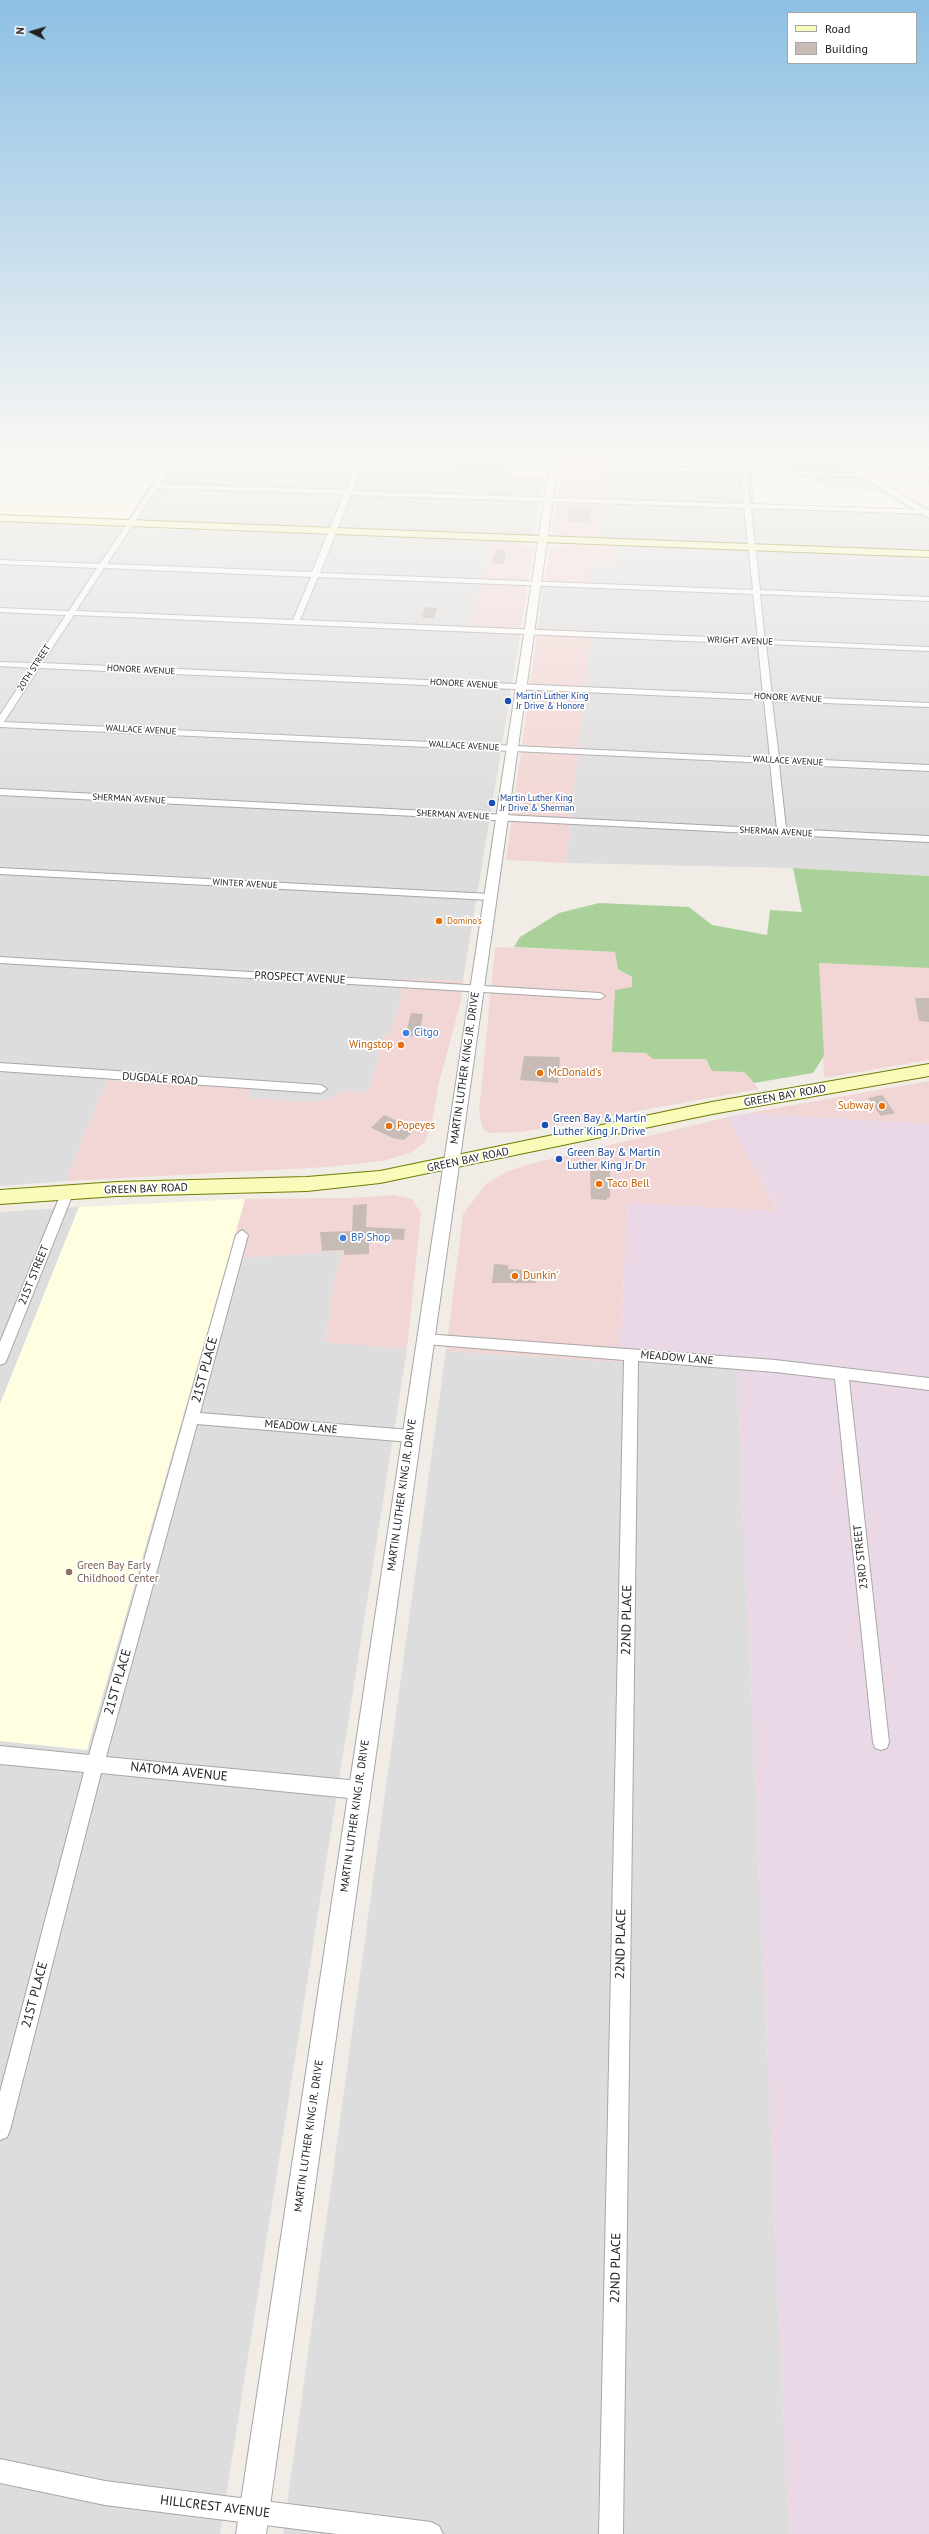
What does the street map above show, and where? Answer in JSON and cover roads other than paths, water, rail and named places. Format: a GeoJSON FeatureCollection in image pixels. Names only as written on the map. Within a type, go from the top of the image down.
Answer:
{"type":"FeatureCollection","features":[{"type":"Feature","properties":{"kind":"main road","name":"GREEN BAY ROAD"},"geometry":{"type":"LineString","coordinates":[[0,1197],[68,1191],[307,1184],[380,1177],[451,1164],[705,1110],[929,1070]]}},
{"type":"Feature","properties":{"kind":"street","name":"20TH STREET"},"geometry":{"type":"LineString","coordinates":[[0,720],[97,574]]}},
{"type":"Feature","properties":{"kind":"street"},"geometry":{"type":"LineString","coordinates":[[296,622],[315,574]]}},
{"type":"Feature","properties":{"kind":"street"},"geometry":{"type":"LineString","coordinates":[[321,574],[929,599]]}},
{"type":"Feature","properties":{"kind":"street","name":"MARTIN LUTHER KING JR. DRIVE"},"geometry":{"type":"LineString","coordinates":[[253,2523],[424,1339],[538,574]]}},
{"type":"Feature","properties":{"kind":"street"},"geometry":{"type":"LineString","coordinates":[[754,574],[782,832]]}},
{"type":"Feature","properties":{"kind":"street","name":"WRIGHT AVENUE"},"geometry":{"type":"LineString","coordinates":[[0,610],[929,649]]}},
{"type":"Feature","properties":{"kind":"street","name":"HONORE AVENUE"},"geometry":{"type":"LineString","coordinates":[[0,664],[929,705]]}},
{"type":"Feature","properties":{"kind":"street","name":"WALLACE AVENUE"},"geometry":{"type":"LineString","coordinates":[[0,724],[929,768]]}},
{"type":"Feature","properties":{"kind":"street","name":"SHERMAN AVENUE"},"geometry":{"type":"LineString","coordinates":[[0,792],[929,839]]}},
{"type":"Feature","properties":{"kind":"street","name":"WINTER AVENUE"},"geometry":{"type":"LineString","coordinates":[[0,871],[490,897]]}},
{"type":"Feature","properties":{"kind":"street","name":"PROSPECT AVENUE"},"geometry":{"type":"LineString","coordinates":[[0,960],[600,996]]}},
{"type":"Feature","properties":{"kind":"street","name":"DUGDALE ROAD"},"geometry":{"type":"LineString","coordinates":[[0,1067],[321,1089]]}},
{"type":"Feature","properties":{"kind":"street","name":"21ST STREET"},"geometry":{"type":"LineString","coordinates":[[0,1359],[68,1191]]}},
{"type":"Feature","properties":{"kind":"street","name":"21ST PLACE"},"geometry":{"type":"LineString","coordinates":[[0,2130],[95,1764],[242,1235]]}},
{"type":"Feature","properties":{"kind":"street","name":"MEADOW LANE"},"geometry":{"type":"LineString","coordinates":[[424,1339],[631,1354],[841,1373],[929,1384]]}},
{"type":"Feature","properties":{"kind":"street","name":"22ND PLACE"},"geometry":{"type":"LineString","coordinates":[[611,2534],[631,1354]]}},
{"type":"Feature","properties":{"kind":"street","name":"23RD STREET"},"geometry":{"type":"LineString","coordinates":[[841,1373],[881,1742]]}},
{"type":"Feature","properties":{"kind":"street","name":"MEADOW LANE"},"geometry":{"type":"LineString","coordinates":[[192,1418],[410,1436]]}},
{"type":"Feature","properties":{"kind":"street","name":"NATOMA AVENUE"},"geometry":{"type":"LineString","coordinates":[[0,1755],[359,1790]]}},
{"type":"Feature","properties":{"kind":"street","name":"HILLCREST AVENUE"},"geometry":{"type":"LineString","coordinates":[[0,2471],[253,2523],[431,2534]]}},
{"type":"Feature","properties":{"kind":"place","name":"Martin Luther King Jr Drive & Honore"},"geometry":{"type":"Point","coordinates":[508,701]}},
{"type":"Feature","properties":{"kind":"place","name":"Martin Luther King Jr Drive & Sherman"},"geometry":{"type":"Point","coordinates":[492,803]}},
{"type":"Feature","properties":{"kind":"place","name":"Domino's"},"geometry":{"type":"Point","coordinates":[439,921]}},
{"type":"Feature","properties":{"kind":"place","name":"Citgo"},"geometry":{"type":"Point","coordinates":[406,1033]}},
{"type":"Feature","properties":{"kind":"place","name":"Wingstop"},"geometry":{"type":"Point","coordinates":[401,1045]}},
{"type":"Feature","properties":{"kind":"place","name":"McDonald's"},"geometry":{"type":"Point","coordinates":[540,1073]}},
{"type":"Feature","properties":{"kind":"place","name":"Subway"},"geometry":{"type":"Point","coordinates":[882,1106]}},
{"type":"Feature","properties":{"kind":"place","name":"Green Bay & Martin Luther King Jr Drive"},"geometry":{"type":"Point","coordinates":[545,1125]}},
{"type":"Feature","properties":{"kind":"place","name":"Popeyes"},"geometry":{"type":"Point","coordinates":[389,1126]}},
{"type":"Feature","properties":{"kind":"place","name":"Green Bay & Martin Luther King Jr Dr"},"geometry":{"type":"Point","coordinates":[559,1159]}},
{"type":"Feature","properties":{"kind":"place","name":"Taco Bell"},"geometry":{"type":"Point","coordinates":[599,1184]}},
{"type":"Feature","properties":{"kind":"place","name":"BP Shop"},"geometry":{"type":"Point","coordinates":[343,1238]}},
{"type":"Feature","properties":{"kind":"place","name":"Dunkin'"},"geometry":{"type":"Point","coordinates":[515,1276]}},
{"type":"Feature","properties":{"kind":"place","name":"Green Bay Early Childhood Center"},"geometry":{"type":"Point","coordinates":[69,1572]}}]}
